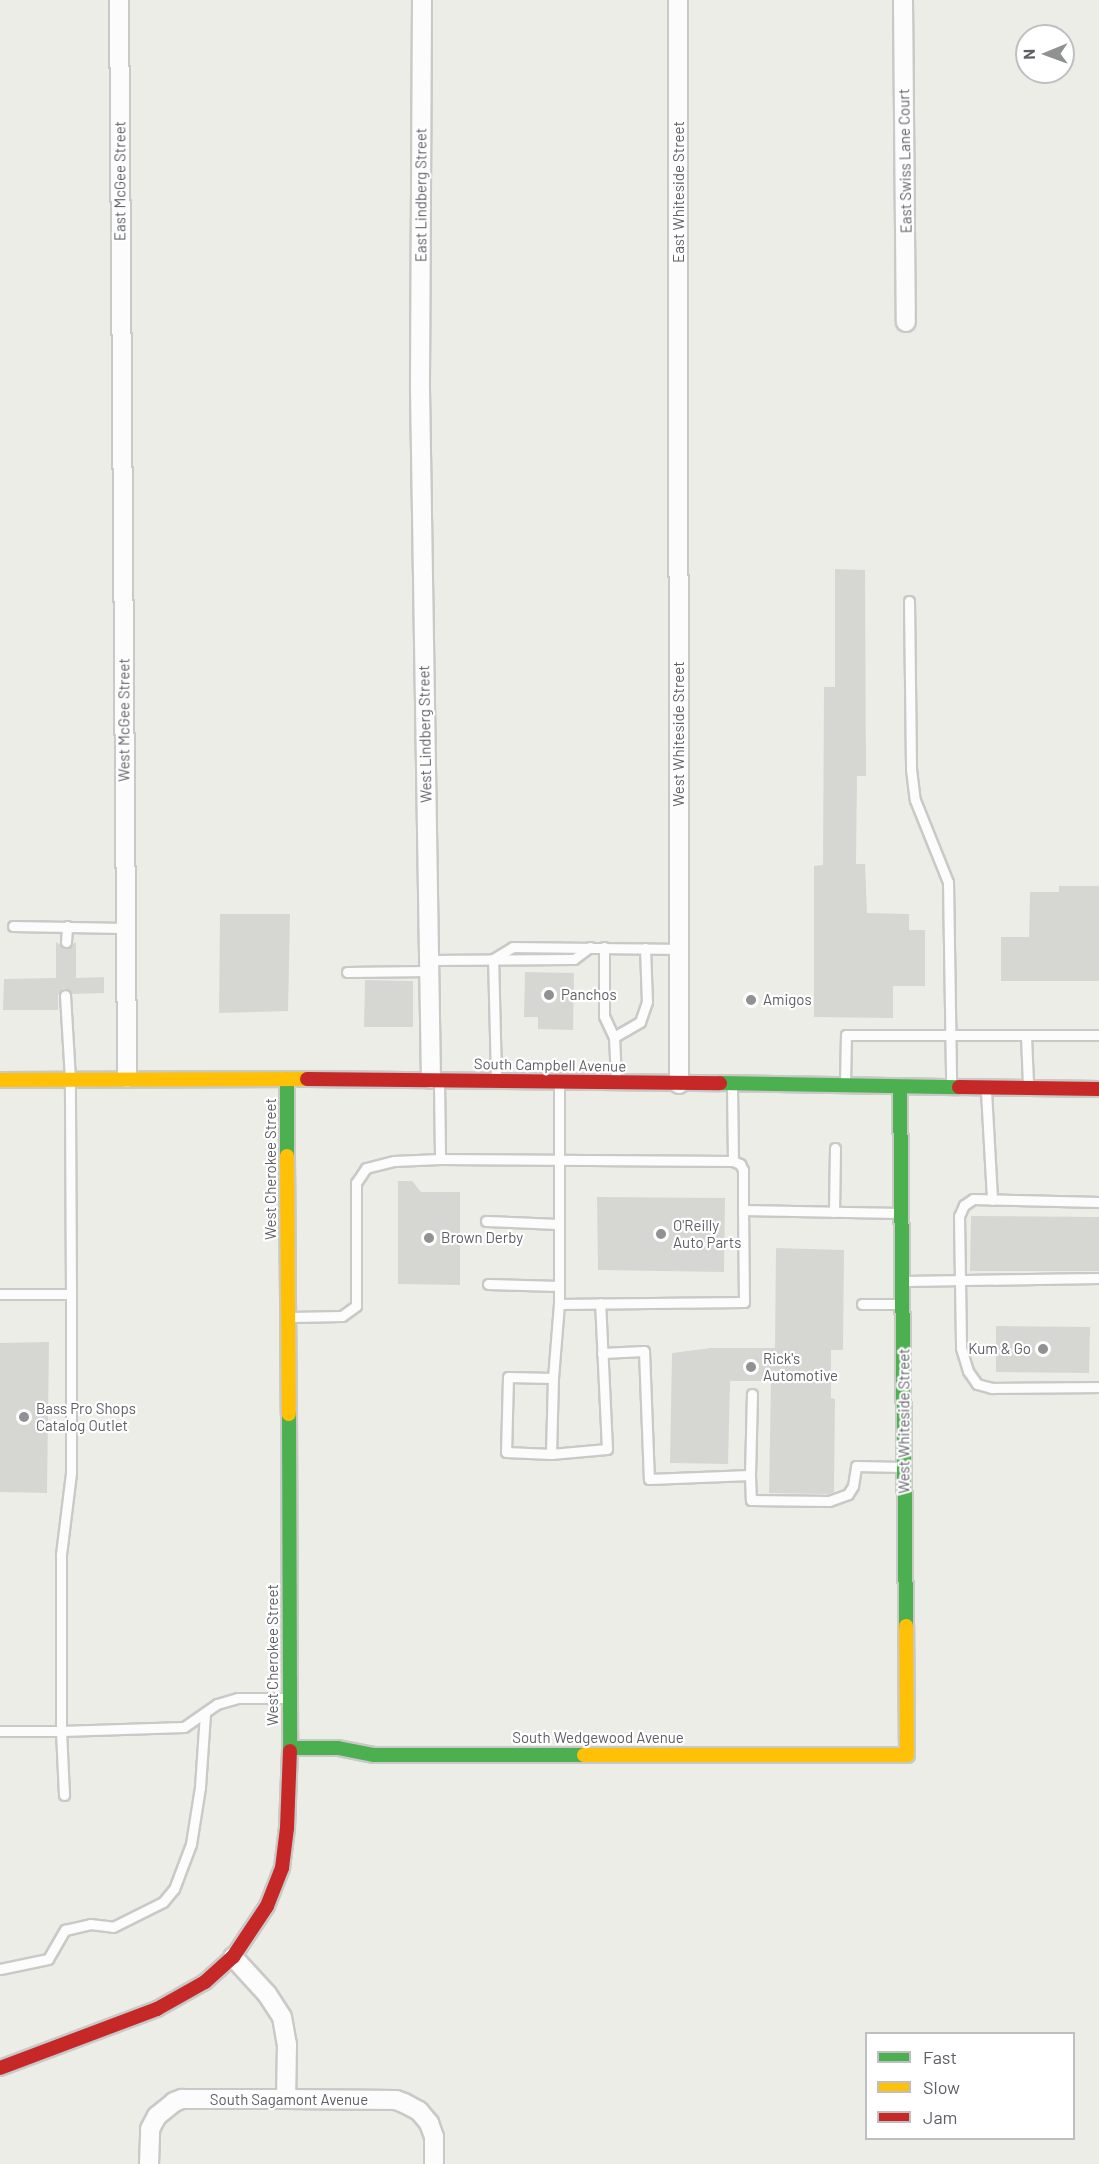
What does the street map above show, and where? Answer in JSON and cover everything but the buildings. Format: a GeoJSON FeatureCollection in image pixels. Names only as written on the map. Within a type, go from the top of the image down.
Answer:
{"type":"FeatureCollection","features":[{"type":"Feature","properties":{"kind":"street","name":"East McGee Street"},"geometry":{"type":"LineString","coordinates":[[119,0],[122,362]]}},
{"type":"Feature","properties":{"kind":"street","name":"East Lindberg Street"},"geometry":{"type":"LineString","coordinates":[[420,389],[422,0]]}},
{"type":"Feature","properties":{"kind":"street","name":"East Whiteside Street"},"geometry":{"type":"LineString","coordinates":[[678,0],[680,383]]}},
{"type":"Feature","properties":{"kind":"street","name":"East Swiss Lane Court"},"geometry":{"type":"LineString","coordinates":[[903,0],[906,322]]}},
{"type":"Feature","properties":{"kind":"street","name":"West McGee Street"},"geometry":{"type":"LineString","coordinates":[[122,362],[127,1078]]}},
{"type":"Feature","properties":{"kind":"street","name":"West Whiteside Street"},"geometry":{"type":"LineString","coordinates":[[679,1084],[680,383]]}},
{"type":"Feature","properties":{"kind":"street","name":"West Lindberg Street"},"geometry":{"type":"LineString","coordinates":[[420,389],[429,965],[435,1079]]}},
{"type":"Feature","properties":{"kind":"street","name":"West Cherokee Street"},"geometry":{"type":"LineString","coordinates":[[0,2068],[174,2001],[205,1982],[233,1957],[267,1906],[282,1868],[287,1828],[290,1748],[287,1079]]}},
{"type":"Feature","properties":{"kind":"street","name":"South Campbell Avenue"},"geometry":{"type":"LineString","coordinates":[[0,1080],[435,1079],[900,1088],[1099,1089]]}},
{"type":"Feature","properties":{"kind":"street","name":"West Whiteside Street"},"geometry":{"type":"LineString","coordinates":[[900,1088],[907,1755]]}},
{"type":"Feature","properties":{"kind":"street","name":"South Wedgewood Avenue"},"geometry":{"type":"LineString","coordinates":[[290,1748],[338,1748],[374,1755],[907,1755]]}},
{"type":"Feature","properties":{"kind":"street"},"geometry":{"type":"LineString","coordinates":[[233,1957],[267,1994],[282,2017],[287,2044],[286,2099]]}},
{"type":"Feature","properties":{"kind":"street","name":"South Sagamont Avenue"},"geometry":{"type":"LineString","coordinates":[[149,2164],[149,2135],[153,2122],[168,2106],[182,2099],[396,2100],[419,2111],[429,2123],[434,2137],[435,2164]]}},
{"type":"Feature","properties":{"kind":"lane"},"geometry":{"type":"LineString","coordinates":[[909,601],[911,769],[915,800],[948,882],[951,1088]]}},
{"type":"Feature","properties":{"kind":"lane"},"geometry":{"type":"LineString","coordinates":[[13,926],[125,928]]}},
{"type":"Feature","properties":{"kind":"lane"},"geometry":{"type":"LineString","coordinates":[[66,942],[67,926]]}},
{"type":"Feature","properties":{"kind":"lane"},"geometry":{"type":"LineString","coordinates":[[346,972],[493,959],[513,947],[679,948]]}},
{"type":"Feature","properties":{"kind":"lane"},"geometry":{"type":"LineString","coordinates":[[604,947],[604,1016],[614,1037],[616,1083]]}},
{"type":"Feature","properties":{"kind":"lane"},"geometry":{"type":"LineString","coordinates":[[614,1037],[640,1022],[647,1002],[645,948]]}},
{"type":"Feature","properties":{"kind":"lane"},"geometry":{"type":"LineString","coordinates":[[493,959],[496,1080]]}},
{"type":"Feature","properties":{"kind":"lane"},"geometry":{"type":"LineString","coordinates":[[64,1795],[61,1731],[61,1555],[71,1473],[70,1080],[65,994]]}},
{"type":"Feature","properties":{"kind":"lane"},"geometry":{"type":"LineString","coordinates":[[845,1087],[846,1035],[1099,1035]]}},
{"type":"Feature","properties":{"kind":"lane"},"geometry":{"type":"LineString","coordinates":[[1026,1036],[1028,1089]]}},
{"type":"Feature","properties":{"kind":"lane"},"geometry":{"type":"LineString","coordinates":[[435,1079],[440,1159]]}},
{"type":"Feature","properties":{"kind":"lane"},"geometry":{"type":"LineString","coordinates":[[551,1454],[553,1378],[559,1304],[559,1082]]}},
{"type":"Feature","properties":{"kind":"lane"},"geometry":{"type":"LineString","coordinates":[[732,1085],[733,1161]]}},
{"type":"Feature","properties":{"kind":"lane"},"geometry":{"type":"LineString","coordinates":[[986,1088],[992,1200]]}},
{"type":"Feature","properties":{"kind":"lane"},"geometry":{"type":"LineString","coordinates":[[834,1212],[835,1148]]}},
{"type":"Feature","properties":{"kind":"lane"},"geometry":{"type":"LineString","coordinates":[[288,1317],[342,1316],[357,1306],[356,1183],[366,1168],[394,1161],[440,1159],[733,1161],[740,1164],[743,1170],[744,1302],[559,1304]]}},
{"type":"Feature","properties":{"kind":"lane"},"geometry":{"type":"LineString","coordinates":[[1099,1202],[973,1199],[964,1205],[959,1216],[961,1348],[968,1371],[976,1384],[992,1388],[1099,1387]]}},
{"type":"Feature","properties":{"kind":"lane"},"geometry":{"type":"LineString","coordinates":[[743,1210],[902,1213]]}},
{"type":"Feature","properties":{"kind":"lane"},"geometry":{"type":"LineString","coordinates":[[486,1221],[559,1224]]}},
{"type":"Feature","properties":{"kind":"lane"},"geometry":{"type":"LineString","coordinates":[[902,1281],[1099,1278]]}},
{"type":"Feature","properties":{"kind":"lane"},"geometry":{"type":"LineString","coordinates":[[488,1284],[559,1286]]}},
{"type":"Feature","properties":{"kind":"lane"},"geometry":{"type":"LineString","coordinates":[[0,1294],[71,1294]]}},
{"type":"Feature","properties":{"kind":"lane"},"geometry":{"type":"LineString","coordinates":[[553,1378],[508,1377],[506,1452],[551,1454],[607,1449],[600,1303]]}},
{"type":"Feature","properties":{"kind":"lane"},"geometry":{"type":"LineString","coordinates":[[862,1304],[903,1304]]}},
{"type":"Feature","properties":{"kind":"lane"},"geometry":{"type":"LineString","coordinates":[[602,1353],[644,1351],[649,1479],[750,1475]]}},
{"type":"Feature","properties":{"kind":"lane"},"geometry":{"type":"LineString","coordinates":[[752,1394],[751,1500],[829,1501],[848,1494],[853,1486],[856,1466],[904,1467]]}},
{"type":"Feature","properties":{"kind":"lane"},"geometry":{"type":"LineString","coordinates":[[0,1731],[184,1727],[217,1704],[238,1698],[290,1698]]}},
{"type":"Feature","properties":{"kind":"lane"},"geometry":{"type":"LineString","coordinates":[[0,1969],[48,1959],[65,1930],[90,1924],[113,1927],[163,1902],[174,1889],[191,1844],[200,1787],[205,1714]]}},
{"type":"Feature","properties":{"kind":"traffic: fast"},"geometry":{"type":"LineString","coordinates":[[287,1079],[287,1156]]}},
{"type":"Feature","properties":{"kind":"traffic: fast"},"geometry":{"type":"LineString","coordinates":[[720,1083],[959,1087]]}},
{"type":"Feature","properties":{"kind":"traffic: fast"},"geometry":{"type":"LineString","coordinates":[[900,1088],[906,1626]]}},
{"type":"Feature","properties":{"kind":"traffic: fast"},"geometry":{"type":"LineString","coordinates":[[289,1414],[290,1751]]}},
{"type":"Feature","properties":{"kind":"traffic: fast"},"geometry":{"type":"LineString","coordinates":[[290,1748],[338,1748],[374,1755],[584,1755]]}},
{"type":"Feature","properties":{"kind":"traffic: slow"},"geometry":{"type":"LineString","coordinates":[[0,1080],[307,1079]]}},
{"type":"Feature","properties":{"kind":"traffic: slow"},"geometry":{"type":"LineString","coordinates":[[287,1156],[289,1414]]}},
{"type":"Feature","properties":{"kind":"traffic: slow"},"geometry":{"type":"LineString","coordinates":[[584,1755],[907,1755],[906,1626]]}},
{"type":"Feature","properties":{"kind":"traffic: jam"},"geometry":{"type":"LineString","coordinates":[[307,1079],[720,1083]]}},
{"type":"Feature","properties":{"kind":"traffic: jam"},"geometry":{"type":"LineString","coordinates":[[959,1087],[1099,1089]]}},
{"type":"Feature","properties":{"kind":"traffic: jam"},"geometry":{"type":"LineString","coordinates":[[0,2068],[157,2009],[205,1982],[233,1957],[267,1906],[282,1868],[287,1828],[290,1751]]}},
{"type":"Feature","properties":{"kind":"place","name":"Panchos"},"geometry":{"type":"Point","coordinates":[549,995]}},
{"type":"Feature","properties":{"kind":"place","name":"Amigos"},"geometry":{"type":"Point","coordinates":[751,1000]}},
{"type":"Feature","properties":{"kind":"place","name":"O'Reilly Auto Parts"},"geometry":{"type":"Point","coordinates":[661,1234]}},
{"type":"Feature","properties":{"kind":"place","name":"Brown Derby"},"geometry":{"type":"Point","coordinates":[429,1238]}},
{"type":"Feature","properties":{"kind":"place","name":"Kum & Go"},"geometry":{"type":"Point","coordinates":[1043,1349]}},
{"type":"Feature","properties":{"kind":"place","name":"Rick's Automotive"},"geometry":{"type":"Point","coordinates":[751,1367]}},
{"type":"Feature","properties":{"kind":"place","name":"Bass Pro Shops Catalog Outlet"},"geometry":{"type":"Point","coordinates":[24,1417]}}]}
